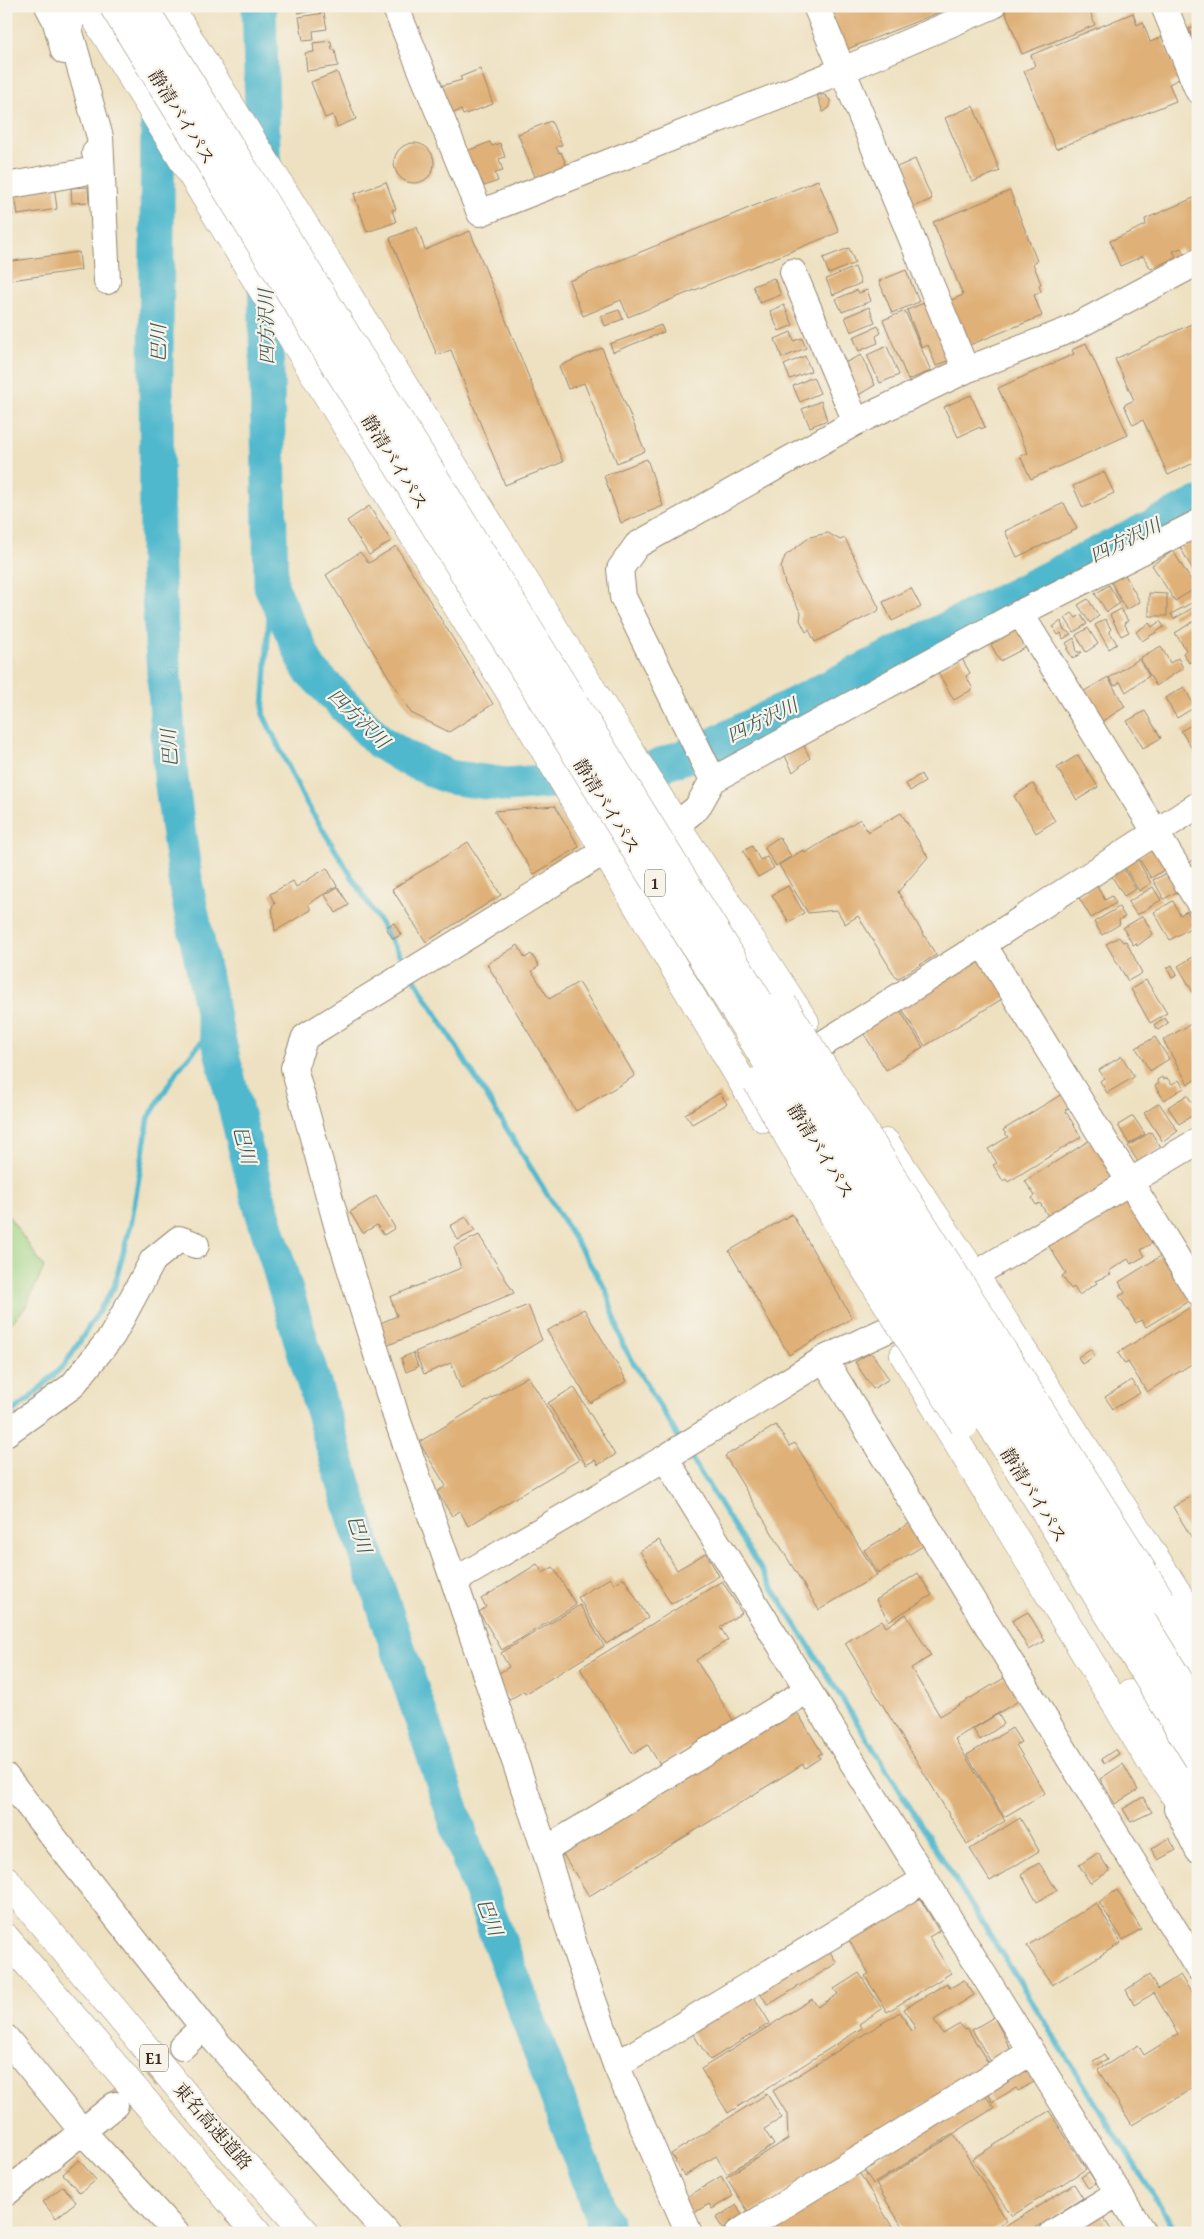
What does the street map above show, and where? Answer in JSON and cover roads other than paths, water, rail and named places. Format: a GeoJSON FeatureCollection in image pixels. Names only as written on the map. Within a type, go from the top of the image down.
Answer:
{"type":"FeatureCollection","features":[{"type":"Feature","properties":{"kind":"highway","name":"静清バイパス"},"geometry":{"type":"LineString","coordinates":[[143,6],[1198,1711]]}},
{"type":"Feature","properties":{"kind":"highway"},"geometry":{"type":"LineString","coordinates":[[169,6],[676,825],[974,1274],[1197,1622]]}},
{"type":"Feature","properties":{"kind":"highway","name":"静清バイパス"},"geometry":{"type":"LineString","coordinates":[[101,13],[641,861],[1198,1759]]}},
{"type":"Feature","properties":{"kind":"highway"},"geometry":{"type":"LineString","coordinates":[[101,13],[296,348],[516,702],[889,1329],[1152,1764],[1198,1827]]}},
{"type":"Feature","properties":{"kind":"highway"},"geometry":{"type":"LineString","coordinates":[[649,822],[734,926],[1161,1600],[1198,1662]]}},
{"type":"Feature","properties":{"kind":"highway"},"geometry":{"type":"LineString","coordinates":[[641,861],[702,985],[860,1261],[964,1425],[1110,1664],[1198,1796]]}},
{"type":"Feature","properties":{"kind":"highway","name":"東名高速道路"},"geometry":{"type":"LineString","coordinates":[[6,1880],[220,2136],[306,2233]]}},
{"type":"Feature","properties":{"kind":"highway","name":"東名高速道路"},"geometry":{"type":"LineString","coordinates":[[6,1938],[257,2233]]}},
{"type":"Feature","properties":{"kind":"street"},"geometry":{"type":"LineString","coordinates":[[48,6],[55,19],[89,136],[101,169]]}},
{"type":"Feature","properties":{"kind":"street"},"geometry":{"type":"LineString","coordinates":[[75,6],[69,29],[100,137],[107,281]]}},
{"type":"Feature","properties":{"kind":"street"},"geometry":{"type":"LineString","coordinates":[[395,6],[480,213],[841,70],[992,6]]}},
{"type":"Feature","properties":{"kind":"street"},"geometry":{"type":"LineString","coordinates":[[816,6],[966,370]]}},
{"type":"Feature","properties":{"kind":"street"},"geometry":{"type":"LineString","coordinates":[[1164,6],[1198,90]]}},
{"type":"Feature","properties":{"kind":"street"},"geometry":{"type":"LineString","coordinates":[[6,186],[101,169]]}},
{"type":"Feature","properties":{"kind":"street"},"geometry":{"type":"LineString","coordinates":[[710,774],[623,598],[620,569],[637,545],[856,422],[966,370],[1069,330],[1198,262]]}},
{"type":"Feature","properties":{"kind":"street"},"geometry":{"type":"LineString","coordinates":[[792,272],[856,422]]}},
{"type":"Feature","properties":{"kind":"street"},"geometry":{"type":"LineString","coordinates":[[689,2233],[616,2065],[578,1958],[454,1581],[396,1416],[339,1232],[294,1068],[305,1037],[609,857],[676,825],[697,808],[710,774],[1198,522]]}},
{"type":"Feature","properties":{"kind":"street"},"geometry":{"type":"LineString","coordinates":[[1020,613],[1198,901]]}},
{"type":"Feature","properties":{"kind":"street"},"geometry":{"type":"LineString","coordinates":[[821,1045],[983,944],[1198,805]]}},
{"type":"Feature","properties":{"kind":"street"},"geometry":{"type":"LineString","coordinates":[[983,944],[1198,1292]]}},
{"type":"Feature","properties":{"kind":"street"},"geometry":{"type":"LineString","coordinates":[[454,1581],[665,1458],[824,1359],[889,1329],[974,1274],[1131,1183],[1198,1141]]}},
{"type":"Feature","properties":{"kind":"street"},"geometry":{"type":"LineString","coordinates":[[6,1433],[72,1386],[112,1336],[153,1260],[179,1239],[196,1245]]}},
{"type":"Feature","properties":{"kind":"street"},"geometry":{"type":"LineString","coordinates":[[824,1359],[1198,1968]]}},
{"type":"Feature","properties":{"kind":"street"},"geometry":{"type":"LineString","coordinates":[[665,1458],[1142,2233]]}},
{"type":"Feature","properties":{"kind":"street"},"geometry":{"type":"LineString","coordinates":[[544,1850],[808,1690]]}},
{"type":"Feature","properties":{"kind":"street"},"geometry":{"type":"LineString","coordinates":[[6,1777],[203,2028],[387,2233]]}},
{"type":"Feature","properties":{"kind":"street"},"geometry":{"type":"LineString","coordinates":[[1166,1784],[1198,1850]]}},
{"type":"Feature","properties":{"kind":"street"},"geometry":{"type":"LineString","coordinates":[[616,2065],[924,1880]]}},
{"type":"Feature","properties":{"kind":"street"},"geometry":{"type":"LineString","coordinates":[[182,2047],[203,2028]]}},
{"type":"Feature","properties":{"kind":"street"},"geometry":{"type":"LineString","coordinates":[[6,2038],[83,2132],[176,2233]]}},
{"type":"Feature","properties":{"kind":"street"},"geometry":{"type":"LineString","coordinates":[[738,2233],[1031,2052]]}},
{"type":"Feature","properties":{"kind":"street"},"geometry":{"type":"LineString","coordinates":[[6,2194],[115,2105]]}},
{"type":"Feature","properties":{"kind":"street"},"geometry":{"type":"LineString","coordinates":[[1053,2233],[1118,2193]]}},
{"type":"Feature","properties":{"kind":"waterway","name":"四方沢川"},"geometry":{"type":"LineString","coordinates":[[259,6],[264,180]]}},
{"type":"Feature","properties":{"kind":"waterway","name":"巴川"},"geometry":{"type":"LineString","coordinates":[[158,97],[157,568],[171,778],[186,886],[215,1026],[256,1191],[356,1523],[470,1863],[608,2233]]}},
{"type":"Feature","properties":{"kind":"waterway","name":"四方沢川"},"geometry":{"type":"LineString","coordinates":[[265,275],[271,586],[309,669],[380,742],[406,758],[449,777],[507,785],[640,773],[707,748],[1198,504]]}},
{"type":"Feature","properties":{"kind":"waterway"},"geometry":{"type":"LineString","coordinates":[[271,586],[263,714],[304,799],[406,965]]}},
{"type":"Feature","properties":{"kind":"waterway"},"geometry":{"type":"LineString","coordinates":[[414,978],[606,1290],[623,1345],[680,1440]]}},
{"type":"Feature","properties":{"kind":"waterway"},"geometry":{"type":"LineString","coordinates":[[6,1416],[30,1398],[66,1363],[114,1287],[131,1224],[149,1117],[177,1071],[215,1026]]}},
{"type":"Feature","properties":{"kind":"waterway"},"geometry":{"type":"LineString","coordinates":[[688,1453],[1177,2233]]}},
{"type":"Feature","properties":{"kind":"tunnel"},"geometry":{"type":"LineString","coordinates":[[118,2102],[177,2050]]}}]}
